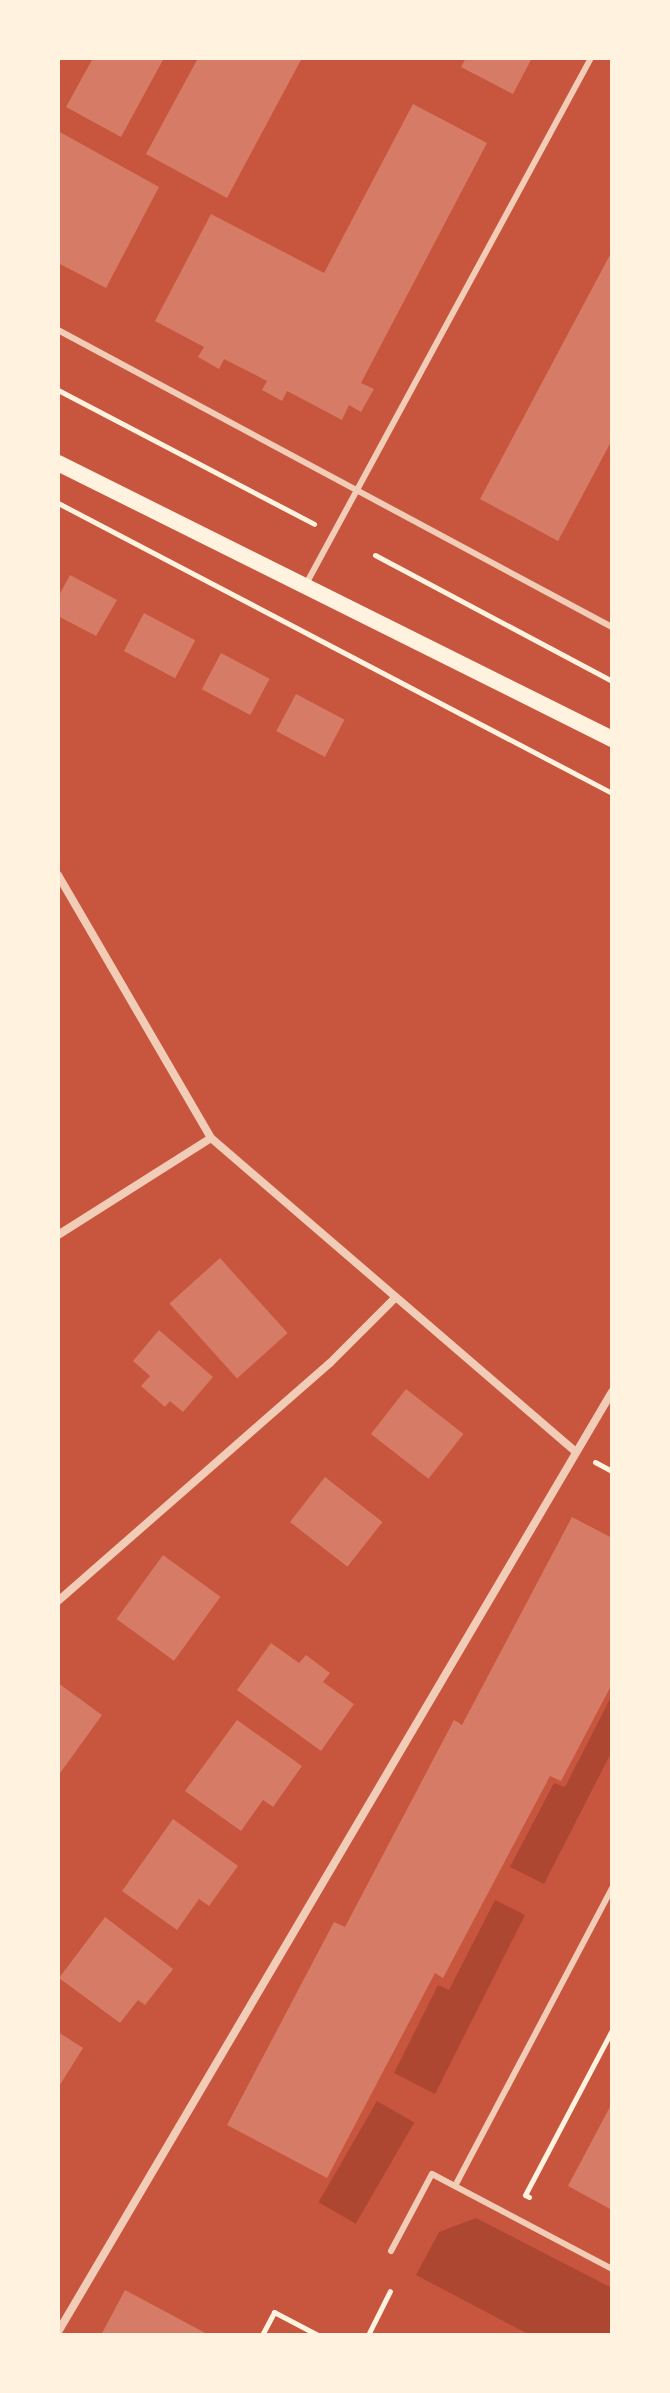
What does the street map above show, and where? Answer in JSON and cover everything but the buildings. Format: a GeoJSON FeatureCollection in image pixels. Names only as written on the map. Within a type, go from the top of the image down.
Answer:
{"type":"FeatureCollection","features":[{"type":"Feature","properties":{"kind":"main road"},"geometry":{"type":"LineString","coordinates":[[58,463],[612,739]]}},
{"type":"Feature","properties":{"kind":"street"},"geometry":{"type":"LineString","coordinates":[[58,875],[211,1138],[394,1299],[576,1452]]}},
{"type":"Feature","properties":{"kind":"street"},"geometry":{"type":"LineString","coordinates":[[58,1235],[211,1138]]}},
{"type":"Feature","properties":{"kind":"street"},"geometry":{"type":"LineString","coordinates":[[58,1601],[330,1363],[394,1299]]}},
{"type":"Feature","properties":{"kind":"street"},"geometry":{"type":"LineString","coordinates":[[58,2332],[612,1392]]}},
{"type":"Feature","properties":{"kind":"lane"},"geometry":{"type":"LineString","coordinates":[[305,586],[591,58]]}},
{"type":"Feature","properties":{"kind":"lane"},"geometry":{"type":"LineString","coordinates":[[58,330],[612,627]]}},
{"type":"Feature","properties":{"kind":"lane"},"geometry":{"type":"LineString","coordinates":[[455,2186],[612,1888]]}},
{"type":"Feature","properties":{"kind":"lane"},"geometry":{"type":"LineString","coordinates":[[391,2251],[432,2174],[612,2269]]}},
{"type":"Feature","properties":{"kind":"path"},"geometry":{"type":"LineString","coordinates":[[58,390],[315,524]]}},
{"type":"Feature","properties":{"kind":"path"},"geometry":{"type":"LineString","coordinates":[[58,503],[612,793]]}},
{"type":"Feature","properties":{"kind":"path"},"geometry":{"type":"LineString","coordinates":[[375,555],[612,681]]}},
{"type":"Feature","properties":{"kind":"path"},"geometry":{"type":"LineString","coordinates":[[525,2195],[612,2030]]}},
{"type":"Feature","properties":{"kind":"path"},"geometry":{"type":"LineString","coordinates":[[368,2335],[390,2291]]}},
{"type":"Feature","properties":{"kind":"path"},"geometry":{"type":"LineString","coordinates":[[262,2335],[274,2312],[318,2335]]}},
{"type":"Feature","properties":{"kind":"shaded area"},"geometry":{"type":"Polygon","coordinates":[[[612,1695],[612,1751],[544,1884],[510,1867],[554,1783],[565,1787],[612,1695]]]}},
{"type":"Feature","properties":{"kind":"shaded area"},"geometry":{"type":"Polygon","coordinates":[[[495,1900],[525,1915],[435,2094],[394,2073],[438,1985],[449,1990],[495,1900]]]}},
{"type":"Feature","properties":{"kind":"shaded area"},"geometry":{"type":"Polygon","coordinates":[[[377,2101],[414,2122],[356,2224],[318,2202],[377,2101]]]}},
{"type":"Feature","properties":{"kind":"shaded area"},"geometry":{"type":"Polygon","coordinates":[[[476,2218],[612,2288],[612,2335],[530,2335],[416,2275],[439,2232],[476,2218]]]}}]}
